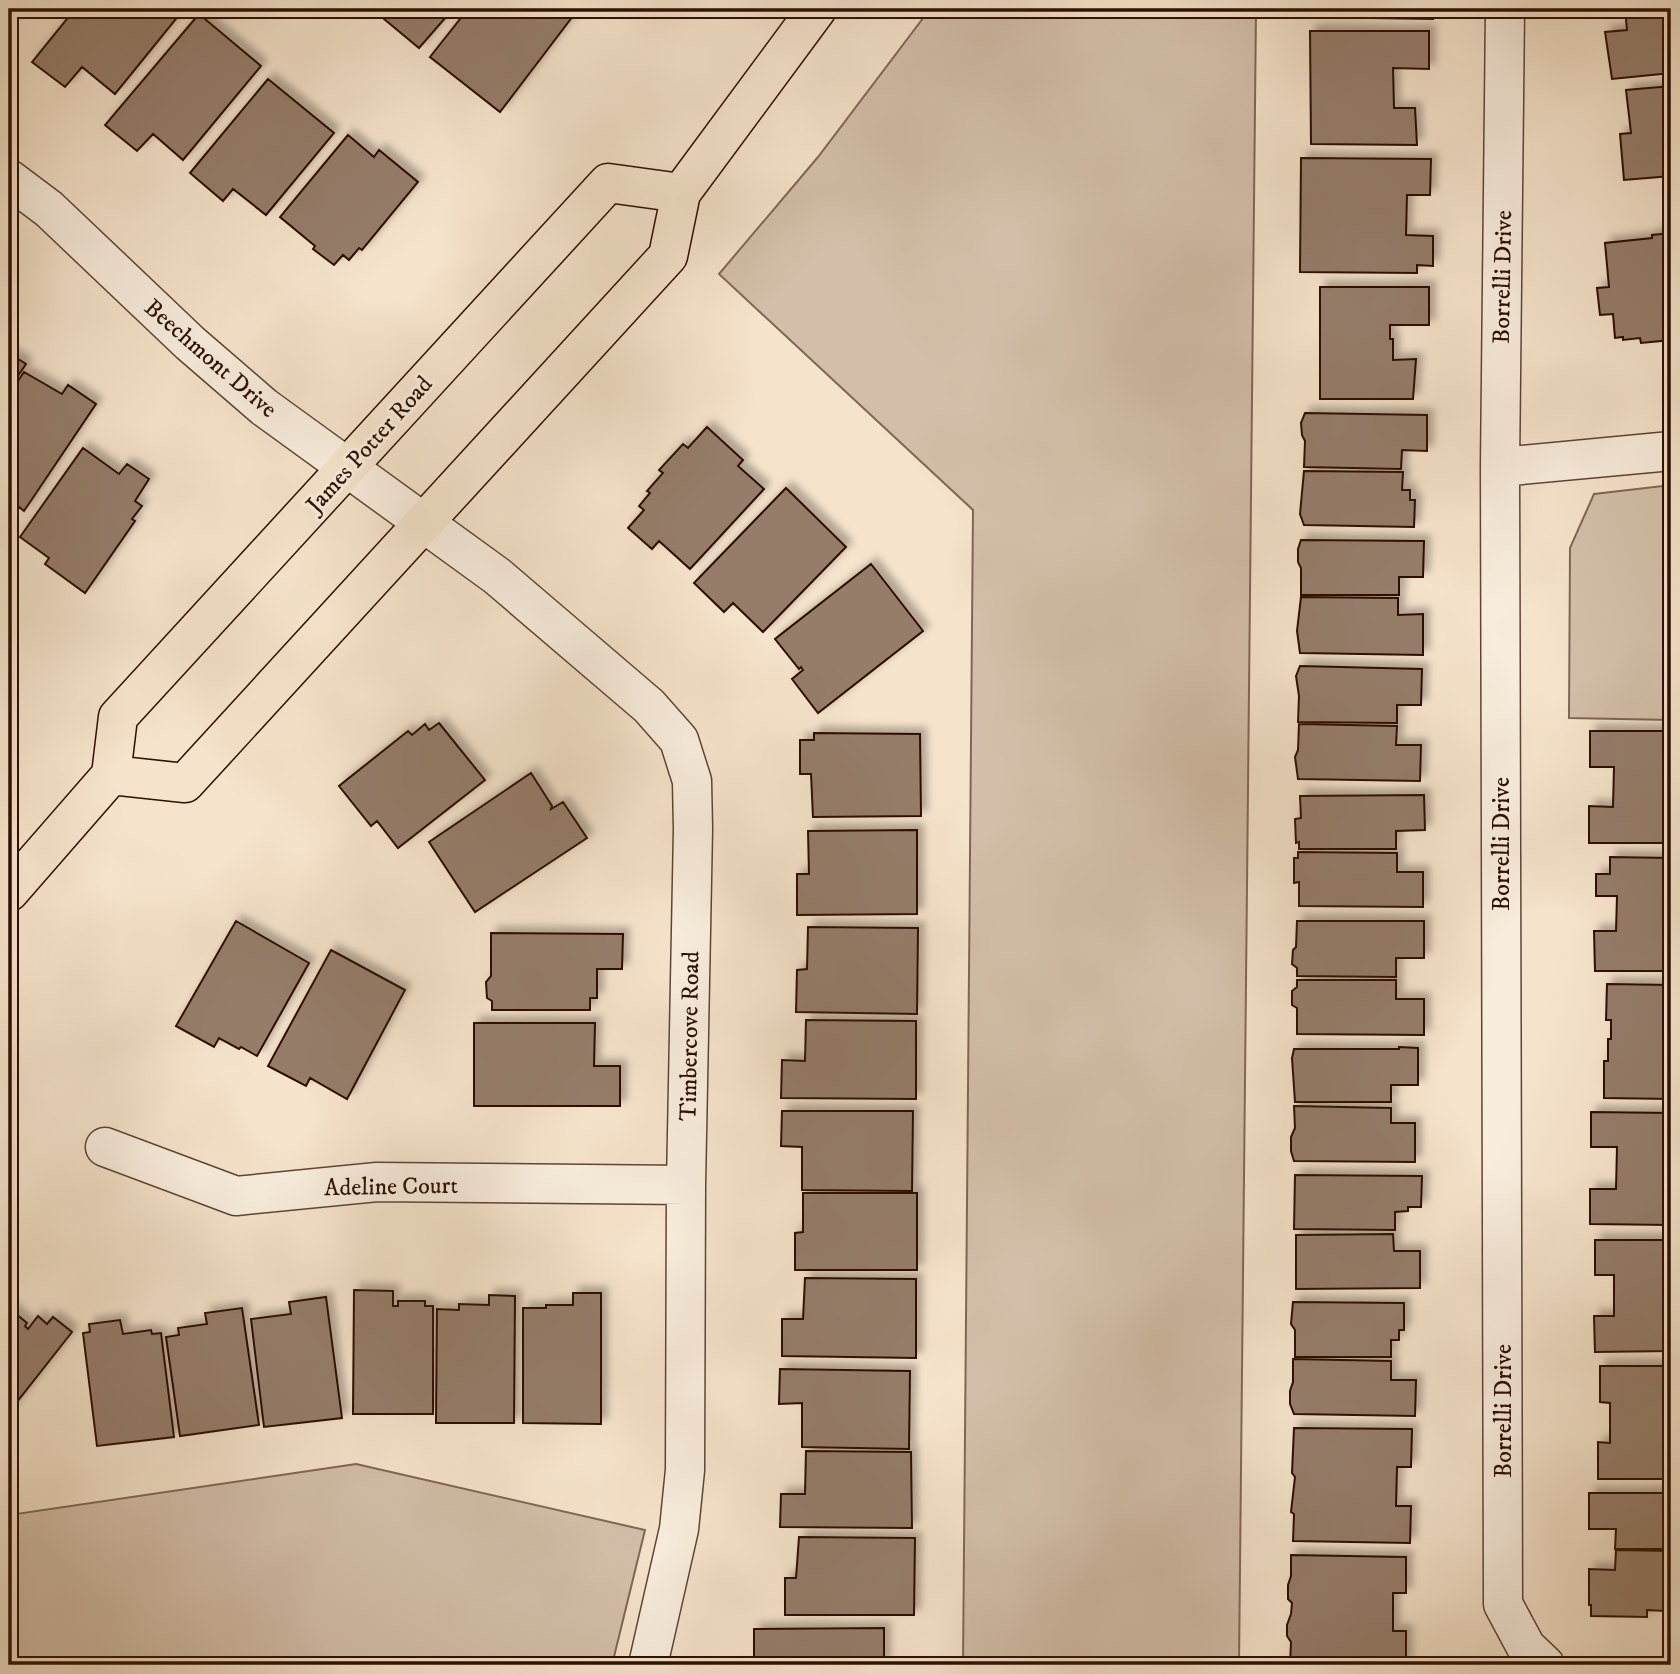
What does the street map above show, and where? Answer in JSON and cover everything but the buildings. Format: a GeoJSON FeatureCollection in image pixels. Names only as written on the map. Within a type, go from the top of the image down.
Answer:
{"type":"FeatureCollection","features":[{"type":"Feature","properties":{"kind":"main road"},"geometry":{"type":"LineString","coordinates":[[9,892],[111,775],[186,783],[424,523],[668,256],[681,193],[817,9]]}},
{"type":"Feature","properties":{"kind":"main road","name":"James Potter Road"},"geometry":{"type":"LineString","coordinates":[[111,775],[118,717],[608,183],[681,193]]}},
{"type":"Feature","properties":{"kind":"street","name":"Borrelli Drive"},"geometry":{"type":"LineString","coordinates":[[1505,9],[1500,467],[1503,1604],[1526,1647],[1545,1665]]}},
{"type":"Feature","properties":{"kind":"street","name":"Beechmont Drive"},"geometry":{"type":"LineString","coordinates":[[9,179],[49,209],[190,343],[264,407],[424,523]]}},
{"type":"Feature","properties":{"kind":"street"},"geometry":{"type":"LineString","coordinates":[[1500,467],[1671,451]]}},
{"type":"Feature","properties":{"kind":"street","name":"Timbercove Road"},"geometry":{"type":"LineString","coordinates":[[424,523],[497,576],[649,706],[679,740],[692,781],[685,1469],[679,1529],[648,1665]]}},
{"type":"Feature","properties":{"kind":"street","name":"Adeline Court"},"geometry":{"type":"LineString","coordinates":[[105,1147],[236,1196],[377,1182],[686,1185]]}},
{"type":"Feature","properties":{"kind":"shaded area"},"geometry":{"type":"Polygon","coordinates":[[[930,9],[1256,9],[1239,1665],[963,1665],[973,510],[719,274],[818,157],[930,9]]]}},
{"type":"Feature","properties":{"kind":"shaded area"},"geometry":{"type":"Polygon","coordinates":[[[1671,485],[1671,720],[1569,718],[1570,548],[1594,494],[1671,485]]]}},
{"type":"Feature","properties":{"kind":"shaded area"},"geometry":{"type":"Polygon","coordinates":[[[356,1464],[645,1530],[612,1665],[9,1665],[9,1515],[356,1464]]]}}]}
